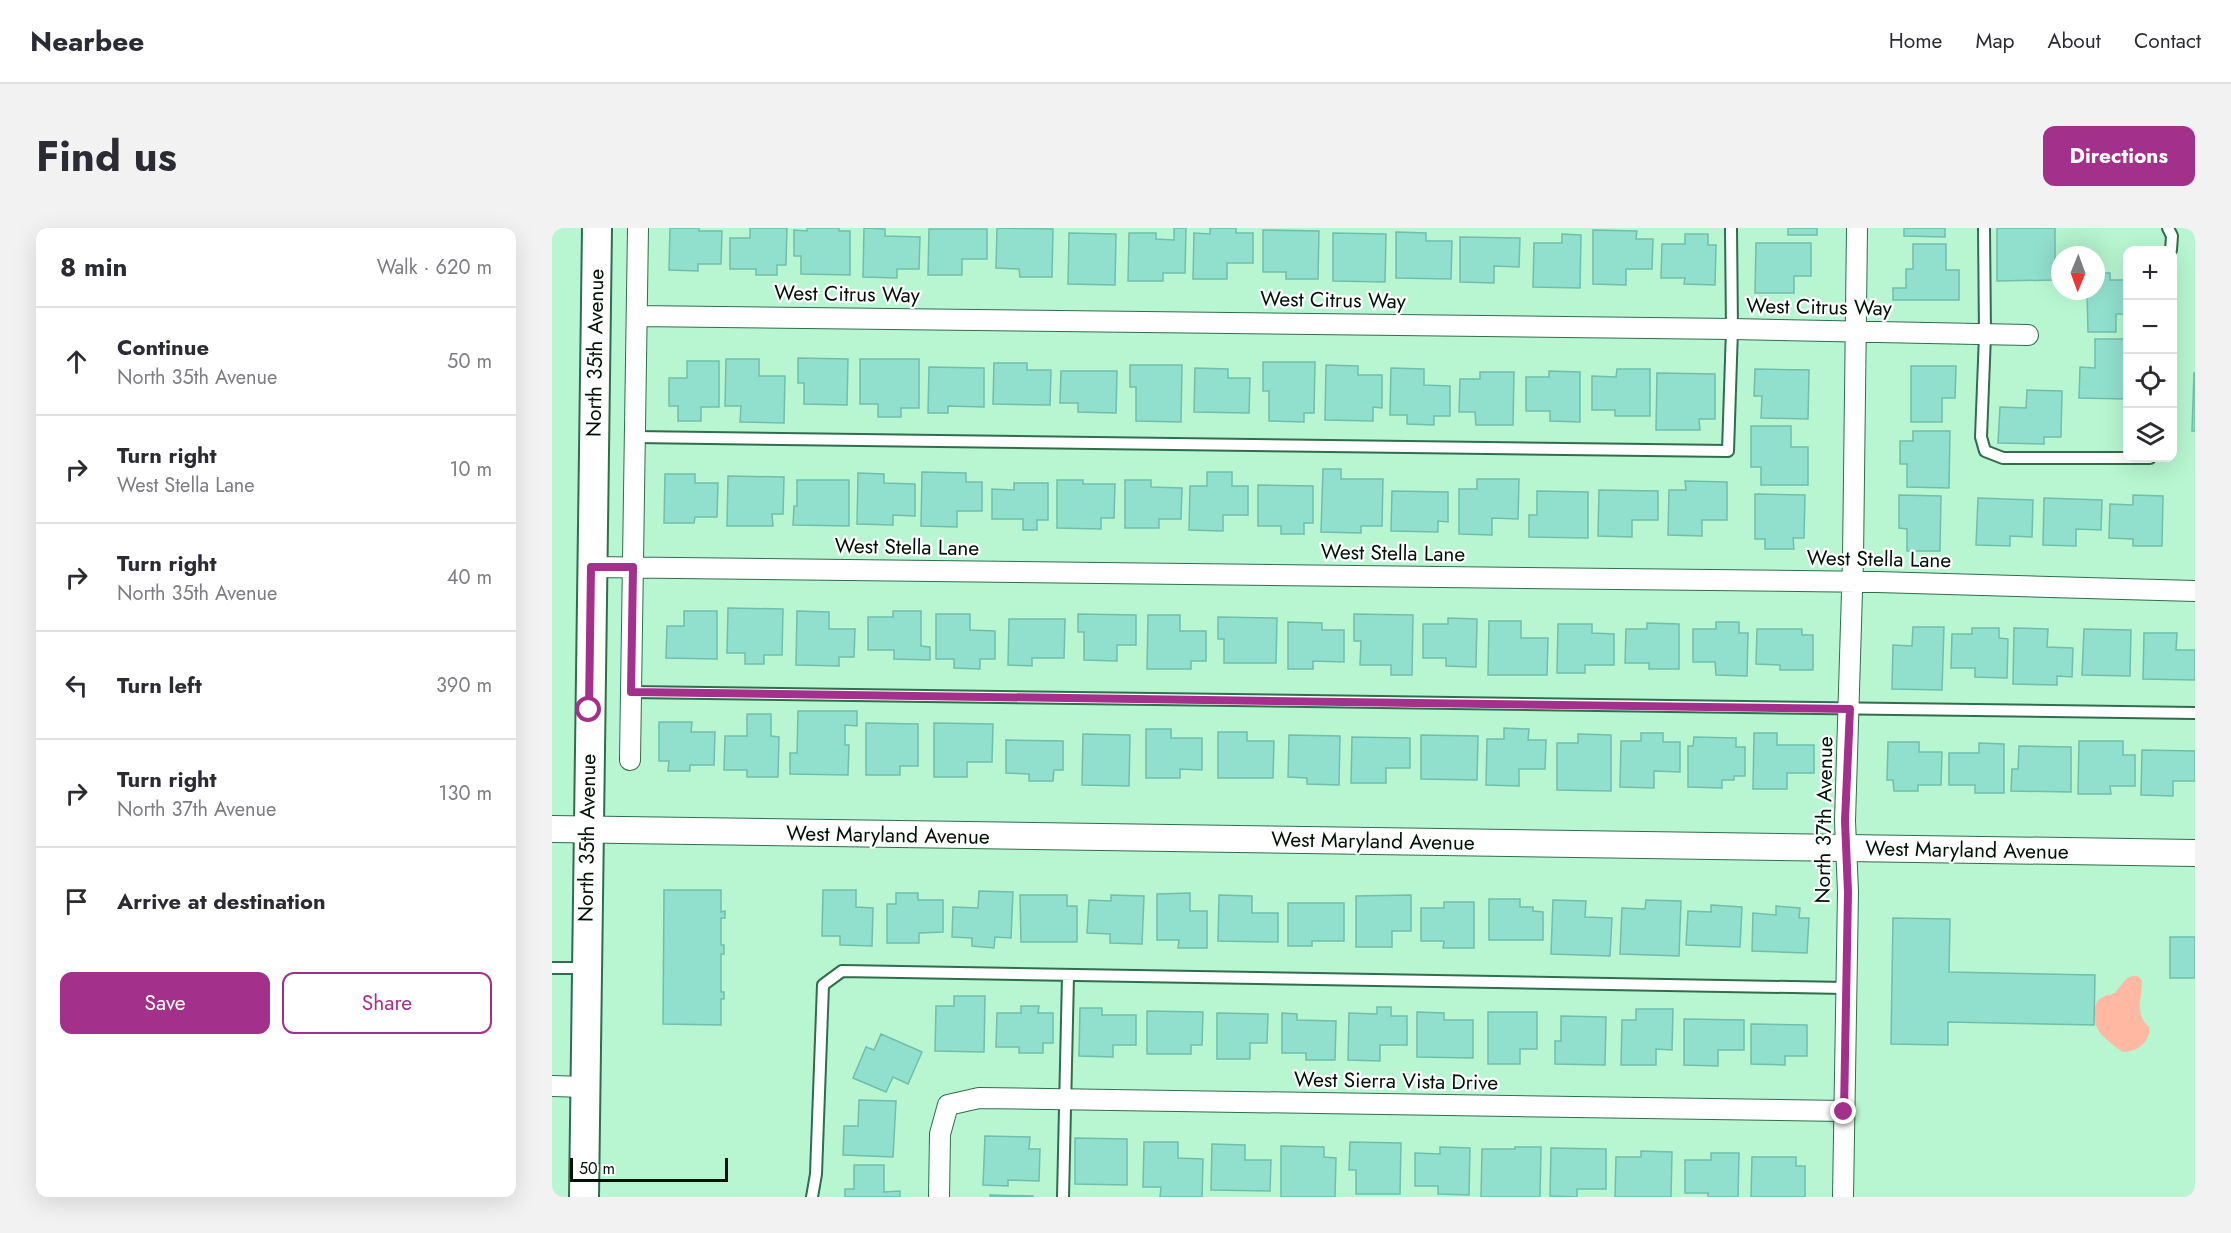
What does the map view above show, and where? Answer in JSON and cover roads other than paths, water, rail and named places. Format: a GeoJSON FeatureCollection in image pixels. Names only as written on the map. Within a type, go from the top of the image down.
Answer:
{"type":"FeatureCollection","features":[{"type":"Feature","properties":{"kind":"main road","name":"North 35th Avenue"},"geometry":{"type":"LineString","coordinates":[[584,1197],[587,830],[597,228]]}},
{"type":"Feature","properties":{"kind":"street","name":"North 35th Avenue"},"geometry":{"type":"LineString","coordinates":[[630,760],[638,228]]}},
{"type":"Feature","properties":{"kind":"street","name":"North 37th Avenue"},"geometry":{"type":"LineString","coordinates":[[1843,1197],[1845,821],[1850,709],[1857,228]]}},
{"type":"Feature","properties":{"kind":"street","name":"West Citrus Way"},"geometry":{"type":"LineString","coordinates":[[637,316],[1732,329],[2028,335]]}},
{"type":"Feature","properties":{"kind":"street","name":"West Stella Lane"},"geometry":{"type":"LineString","coordinates":[[591,567],[1852,583],[2195,591]]}},
{"type":"Feature","properties":{"kind":"street","name":"West Maryland Avenue"},"geometry":{"type":"LineString","coordinates":[[552,830],[2195,853]]}},
{"type":"Feature","properties":{"kind":"street"},"geometry":{"type":"LineString","coordinates":[[552,1086],[585,1087]]}},
{"type":"Feature","properties":{"kind":"street","name":"West Sierra Vista Drive"},"geometry":{"type":"LineString","coordinates":[[939,1197],[940,1134],[948,1105],[979,1098],[1844,1112]]}},
{"type":"Feature","properties":{"kind":"lane"},"geometry":{"type":"LineString","coordinates":[[635,437],[1728,451],[1732,329],[1731,228]]}},
{"type":"Feature","properties":{"kind":"lane"},"geometry":{"type":"LineString","coordinates":[[1984,228],[1985,335],[1981,437],[1985,451],[2003,458],[2123,458]]}},
{"type":"Feature","properties":{"kind":"lane"},"geometry":{"type":"LineString","coordinates":[[2168,228],[2172,236],[2171,246]]}},
{"type":"Feature","properties":{"kind":"lane"},"geometry":{"type":"LineString","coordinates":[[631,692],[2195,713]]}},
{"type":"Feature","properties":{"kind":"lane"},"geometry":{"type":"LineString","coordinates":[[552,968],[586,969]]}},
{"type":"Feature","properties":{"kind":"lane"},"geometry":{"type":"LineString","coordinates":[[812,1197],[816,1174],[823,985],[842,971],[1845,988]]}},
{"type":"Feature","properties":{"kind":"lane"},"geometry":{"type":"LineString","coordinates":[[1063,1197],[1068,976]]}}]}
